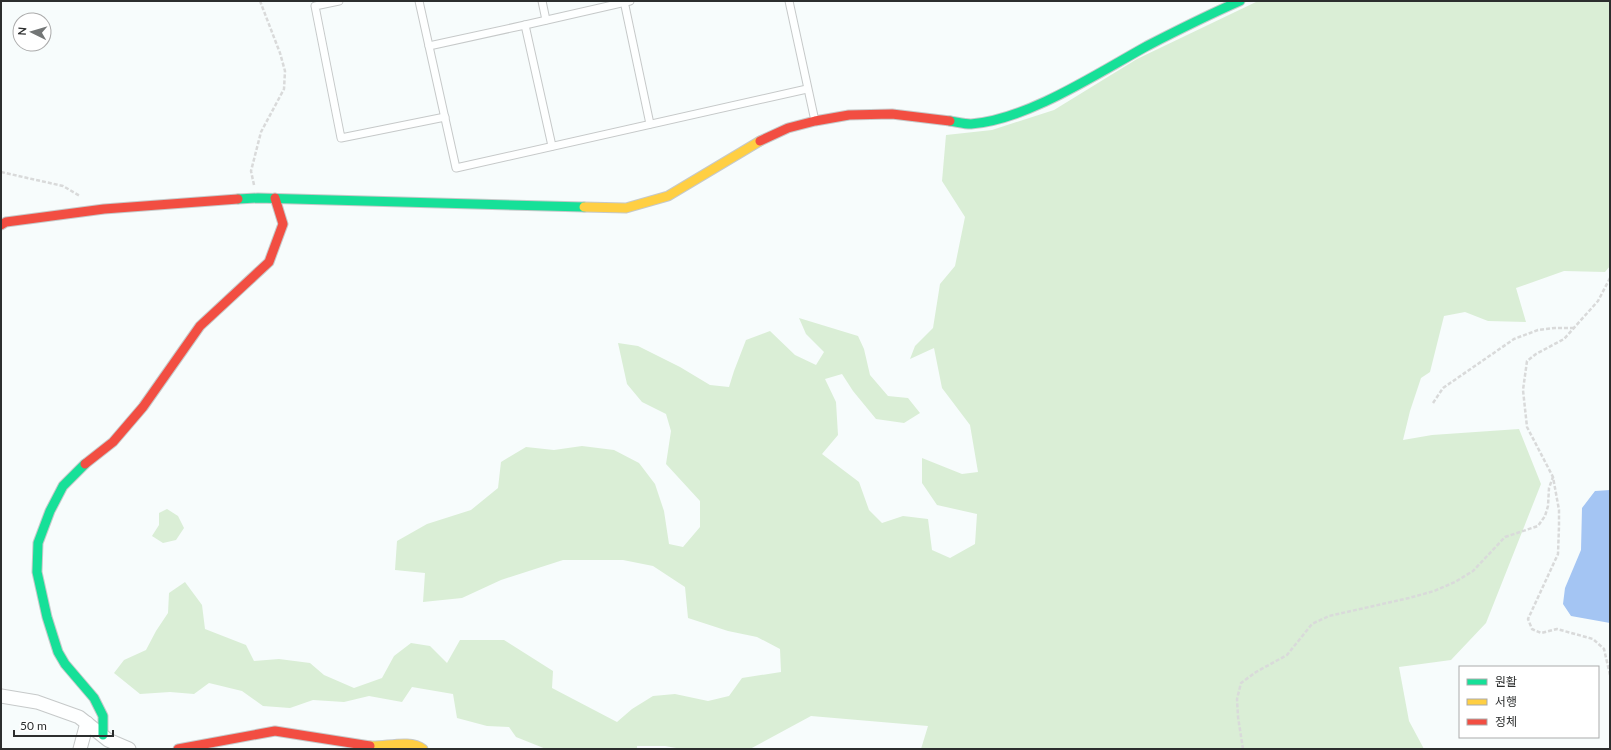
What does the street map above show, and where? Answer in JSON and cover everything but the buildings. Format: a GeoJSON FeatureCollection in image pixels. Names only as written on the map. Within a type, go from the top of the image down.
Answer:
{"type":"FeatureCollection","features":[{"type":"Feature","properties":{"kind":"street"},"geometry":{"type":"LineString","coordinates":[[1,225],[6,222],[104,209],[258,198],[626,208],[668,196],[752,145],[788,128],[815,121],[849,115],[892,114],[970,124],[999,119],[1030,108],[1067,90],[1186,25],[1240,1]]}},
{"type":"Feature","properties":{"kind":"street"},"geometry":{"type":"LineString","coordinates":[[103,735],[102,716],[94,698],[65,664],[58,652],[47,617],[37,572],[38,543],[50,511],[63,486],[85,464],[113,442],[143,407],[200,326],[269,262],[283,224],[275,198]]}},
{"type":"Feature","properties":{"kind":"street"},"geometry":{"type":"LineString","coordinates":[[1,696],[37,702],[79,716],[108,740],[129,749]]}},
{"type":"Feature","properties":{"kind":"street"},"geometry":{"type":"LineString","coordinates":[[80,749],[87,723]]}},
{"type":"Feature","properties":{"kind":"street"},"geometry":{"type":"LineString","coordinates":[[178,749],[275,731],[359,745],[381,747],[402,744],[419,746],[423,749]]}},
{"type":"Feature","properties":{"kind":"lane"},"geometry":{"type":"LineString","coordinates":[[339,1],[314,6],[341,138],[445,116]]}},
{"type":"Feature","properties":{"kind":"lane"},"geometry":{"type":"LineString","coordinates":[[419,1],[456,168],[807,89]]}},
{"type":"Feature","properties":{"kind":"lane"},"geometry":{"type":"LineString","coordinates":[[542,1],[546,20]]}},
{"type":"Feature","properties":{"kind":"lane"},"geometry":{"type":"LineString","coordinates":[[429,46],[626,1],[650,124]]}},
{"type":"Feature","properties":{"kind":"lane"},"geometry":{"type":"LineString","coordinates":[[789,1],[815,121]]}},
{"type":"Feature","properties":{"kind":"lane"},"geometry":{"type":"LineString","coordinates":[[525,25],[552,146]]}},
{"type":"Feature","properties":{"kind":"path"},"geometry":{"type":"LineString","coordinates":[[258,198],[251,171],[261,132],[284,89],[285,71],[280,53],[260,1]]}},
{"type":"Feature","properties":{"kind":"path"},"geometry":{"type":"LineString","coordinates":[[1,172],[62,186],[83,198]]}},
{"type":"Feature","properties":{"kind":"path"},"geometry":{"type":"LineString","coordinates":[[1610,278],[1598,301],[1564,339],[1536,354],[1527,361],[1523,390],[1527,427],[1553,477],[1559,510],[1558,554],[1528,619],[1532,629],[1541,633],[1557,629],[1593,639],[1604,649],[1610,675]]}},
{"type":"Feature","properties":{"kind":"path"},"geometry":{"type":"LineString","coordinates":[[1433,403],[1443,388],[1514,339],[1538,330],[1574,328]]}},
{"type":"Feature","properties":{"kind":"path"},"geometry":{"type":"LineString","coordinates":[[1243,749],[1237,699],[1241,683],[1256,672],[1287,655],[1312,624],[1329,616],[1434,591],[1455,582],[1473,571],[1505,537],[1538,526],[1545,516],[1548,506],[1549,488],[1553,477]]}},
{"type":"Feature","properties":{"kind":"green space"},"geometry":{"type":"Polygon","coordinates":[[[1258,1],[1610,1],[1610,266],[1605,272],[1564,271],[1516,288],[1526,322],[1488,321],[1465,312],[1444,316],[1430,372],[1421,378],[1410,411],[1403,440],[1432,435],[1519,429],[1541,484],[1486,623],[1451,660],[1399,667],[1409,721],[1424,749],[921,749],[928,726],[811,716],[750,749],[682,749],[665,746],[637,746],[637,749],[546,749],[516,737],[509,727],[487,726],[457,718],[453,694],[412,687],[402,702],[369,696],[344,702],[313,700],[290,708],[263,706],[242,691],[209,683],[194,694],[170,692],[140,694],[114,673],[124,660],[146,650],[168,613],[169,593],[185,582],[202,605],[205,629],[246,645],[254,661],[279,659],[310,663],[324,675],[354,688],[382,678],[394,656],[411,643],[430,646],[447,663],[460,640],[504,640],[553,671],[552,688],[617,722],[632,709],[653,696],[675,694],[708,701],[729,696],[742,678],[781,672],[780,649],[757,637],[728,631],[688,618],[685,587],[653,566],[623,560],[563,560],[501,580],[462,598],[423,602],[425,573],[395,570],[397,541],[427,524],[471,510],[498,488],[501,462],[526,447],[554,450],[582,446],[614,450],[639,463],[655,484],[664,511],[669,544],[683,547],[700,527],[700,501],[666,464],[671,431],[666,414],[642,402],[627,384],[618,343],[638,346],[680,367],[710,385],[729,387],[746,340],[770,331],[795,355],[816,365],[824,352],[806,334],[799,318],[858,336],[864,349],[870,375],[888,396],[908,398],[920,413],[904,423],[876,419],[853,391],[842,374],[825,379],[836,402],[838,435],[822,454],[859,482],[869,510],[882,523],[903,516],[928,519],[932,550],[950,558],[975,544],[977,514],[937,505],[922,483],[922,458],[962,474],[978,472],[970,425],[942,388],[934,348],[910,359],[915,346],[933,328],[940,284],[955,266],[965,217],[942,181],[946,135],[992,130],[1054,110],[1137,59],[1258,1]]]}},
{"type":"Feature","properties":{"kind":"green space"},"geometry":{"type":"Polygon","coordinates":[[[167,509],[178,516],[184,528],[176,540],[163,543],[152,536],[159,525],[159,513],[167,509]]]}},
{"type":"Feature","properties":{"kind":"water"},"geometry":{"type":"Polygon","coordinates":[[[1610,490],[1610,623],[1571,616],[1563,604],[1565,588],[1581,550],[1582,508],[1595,491],[1610,490]]]}},
{"type":"Feature","properties":{"kind":"traffic: fast"},"geometry":{"type":"LineString","coordinates":[[950,121],[971,124],[993,121],[1038,105],[1062,94],[1147,46],[1240,1]]}},
{"type":"Feature","properties":{"kind":"traffic: fast"},"geometry":{"type":"LineString","coordinates":[[238,199],[258,198],[584,207]]}},
{"type":"Feature","properties":{"kind":"traffic: fast"},"geometry":{"type":"LineString","coordinates":[[85,464],[63,486],[50,511],[38,543],[37,572],[47,617],[58,652],[65,664],[94,698],[103,716],[103,735]]}},
{"type":"Feature","properties":{"kind":"traffic: slow"},"geometry":{"type":"LineString","coordinates":[[584,207],[626,208],[668,196],[760,141]]}},
{"type":"Feature","properties":{"kind":"traffic: slow"},"geometry":{"type":"LineString","coordinates":[[370,746],[411,744],[423,749]]}},
{"type":"Feature","properties":{"kind":"traffic: jam"},"geometry":{"type":"LineString","coordinates":[[760,141],[788,128],[815,121],[849,115],[892,114],[950,121]]}},
{"type":"Feature","properties":{"kind":"traffic: jam"},"geometry":{"type":"LineString","coordinates":[[85,464],[113,442],[143,407],[200,326],[269,262],[283,224],[275,198]]}},
{"type":"Feature","properties":{"kind":"traffic: jam"},"geometry":{"type":"LineString","coordinates":[[1,225],[6,222],[104,209],[238,199]]}},
{"type":"Feature","properties":{"kind":"traffic: jam"},"geometry":{"type":"LineString","coordinates":[[178,749],[275,731],[370,746]]}}]}
